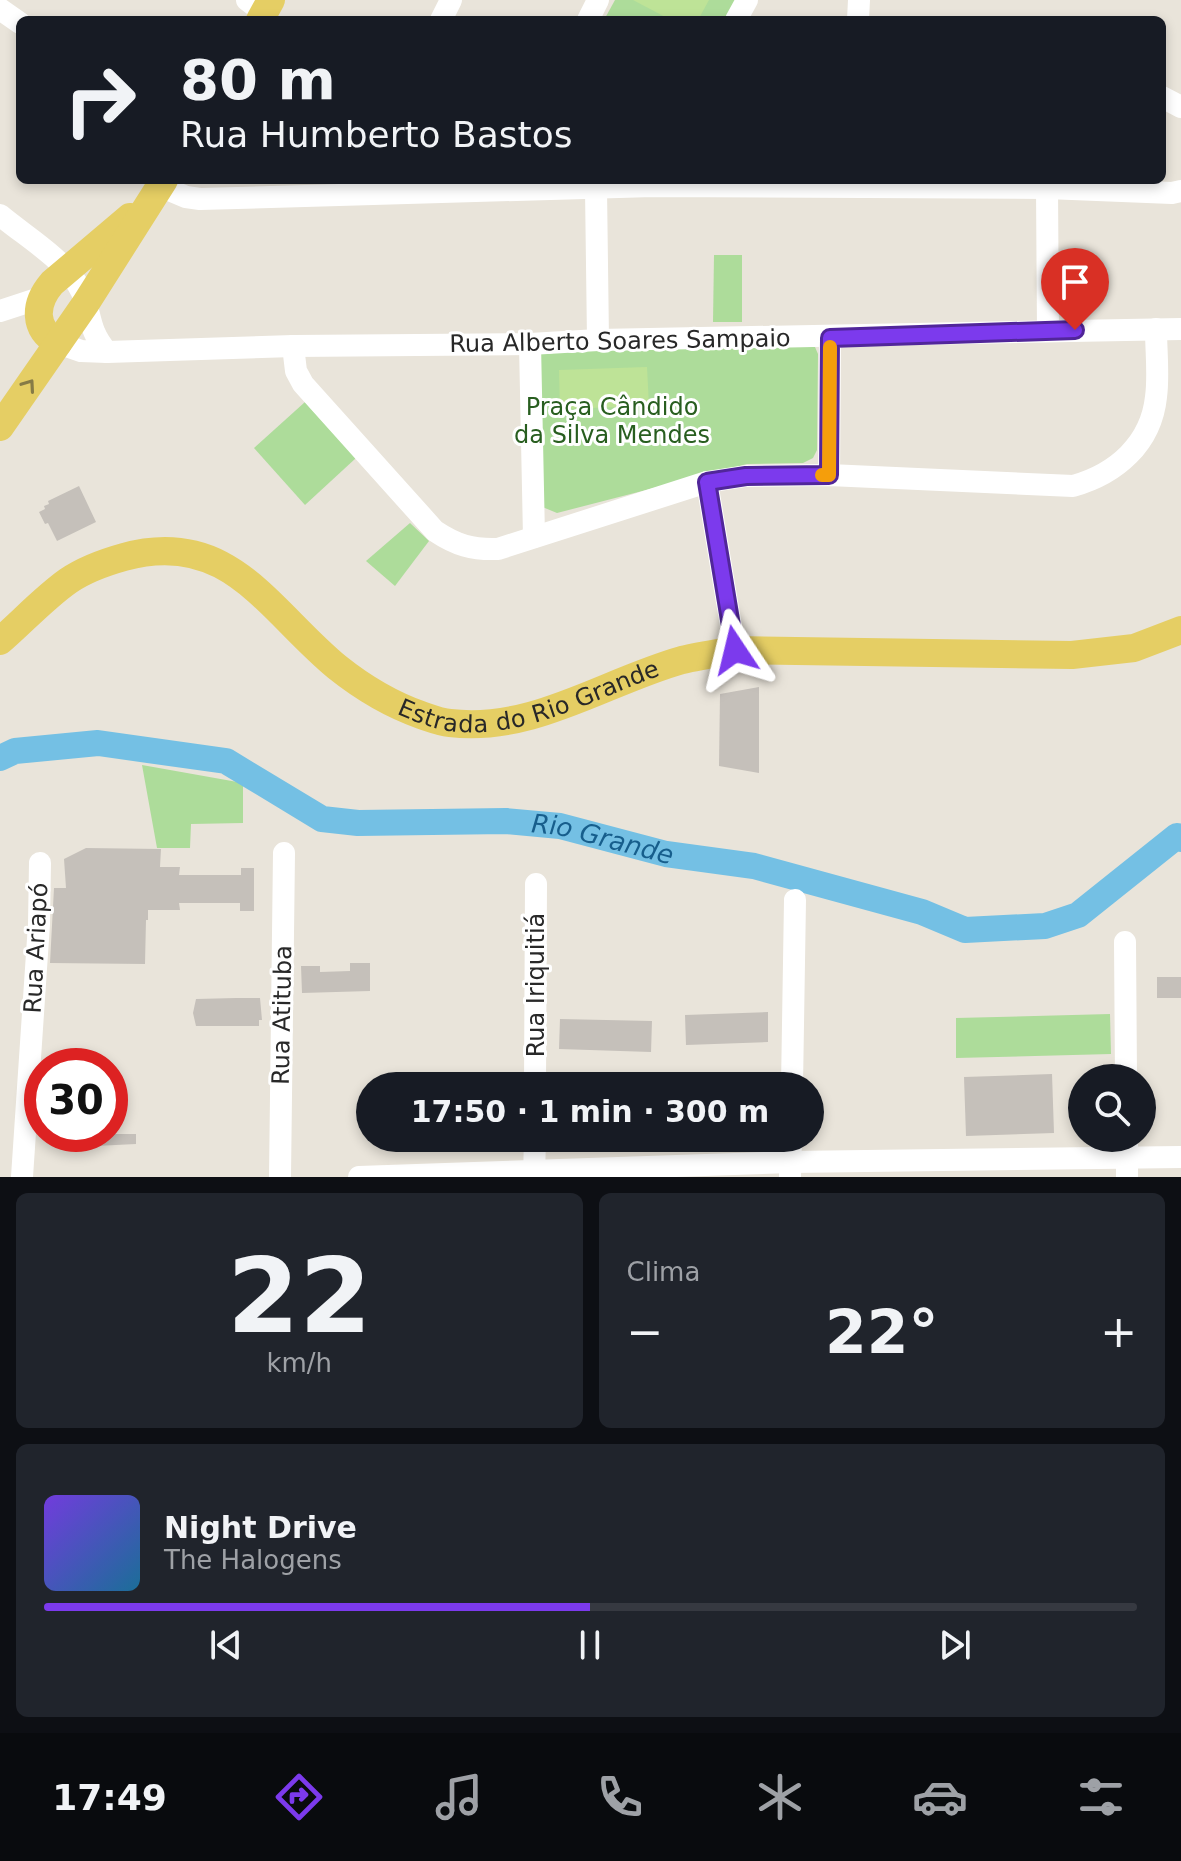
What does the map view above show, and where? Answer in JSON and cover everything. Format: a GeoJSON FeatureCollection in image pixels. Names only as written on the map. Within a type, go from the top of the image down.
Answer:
{"type":"FeatureCollection","features":[{"type":"Feature","properties":{"kind":"main road"},"geometry":{"type":"LineString","coordinates":[[52,304],[86,303],[160,187]]}},
{"type":"Feature","properties":{"kind":"main road"},"geometry":{"type":"LineString","coordinates":[[0,427],[52,304],[160,187]]}},
{"type":"Feature","properties":{"kind":"main road","name":"Estrada do Rio Grande"},"geometry":{"type":"LineString","coordinates":[[0,641],[70,580],[110,561],[145,551],[180,551],[211,560],[249,581],[336,666],[370,691],[406,710],[446,723],[488,726],[534,716],[681,660],[735,650],[1072,655],[1134,648],[1181,630]]}},
{"type":"Feature","properties":{"kind":"street"},"geometry":{"type":"LineString","coordinates":[[160,187],[200,199],[359,188],[504,185],[596,189],[645,184]]}},
{"type":"Feature","properties":{"kind":"street"},"geometry":{"type":"LineString","coordinates":[[733,184],[1181,191]]}},
{"type":"Feature","properties":{"kind":"street"},"geometry":{"type":"LineString","coordinates":[[1047,188],[1048,331]]}},
{"type":"Feature","properties":{"kind":"street"},"geometry":{"type":"LineString","coordinates":[[596,189],[598,340]]}},
{"type":"Feature","properties":{"kind":"street"},"geometry":{"type":"LineString","coordinates":[[0,215],[40,248],[52,304]]}},
{"type":"Feature","properties":{"kind":"street"},"geometry":{"type":"LineString","coordinates":[[0,312],[52,304],[86,303],[93,333],[107,352]]}},
{"type":"Feature","properties":{"kind":"street","name":"Rua Alberto Soares Sampaio"},"geometry":{"type":"LineString","coordinates":[[52,304],[81,351],[107,352],[1181,329]]}},
{"type":"Feature","properties":{"kind":"street"},"geometry":{"type":"LineString","coordinates":[[293,346],[296,371],[303,384],[435,531],[453,543],[474,550],[498,549],[707,482],[746,476],[829,475],[1073,486],[1094,480],[1126,459],[1152,417],[1157,397],[1156,329]]}},
{"type":"Feature","properties":{"kind":"street"},"geometry":{"type":"LineString","coordinates":[[829,475],[830,338]]}},
{"type":"Feature","properties":{"kind":"street"},"geometry":{"type":"LineString","coordinates":[[530,344],[534,537]]}},
{"type":"Feature","properties":{"kind":"street"},"geometry":{"type":"LineString","coordinates":[[707,482],[735,650]]}},
{"type":"Feature","properties":{"kind":"street","name":"Rua Atituba"},"geometry":{"type":"LineString","coordinates":[[280,1177],[284,853]]}},
{"type":"Feature","properties":{"kind":"street","name":"Rua Ariapó"},"geometry":{"type":"LineString","coordinates":[[22,1177],[39,924],[40,863]]}},
{"type":"Feature","properties":{"kind":"street","name":"Rua Iriquitiá"},"geometry":{"type":"LineString","coordinates":[[535,1072],[536,884]]}},
{"type":"Feature","properties":{"kind":"street"},"geometry":{"type":"LineString","coordinates":[[792,1072],[795,900]]}},
{"type":"Feature","properties":{"kind":"street"},"geometry":{"type":"LineString","coordinates":[[1125,942],[1126,1064]]}},
{"type":"Feature","properties":{"kind":"street"},"geometry":{"type":"LineString","coordinates":[[534,1173],[535,1152]]}},
{"type":"Feature","properties":{"kind":"street"},"geometry":{"type":"LineString","coordinates":[[359,1177],[790,1170],[1181,1157]]}},
{"type":"Feature","properties":{"kind":"green space"},"geometry":{"type":"Polygon","coordinates":[[[615,0],[736,0],[728,16],[606,16],[615,0]]]}},
{"type":"Feature","properties":{"kind":"green space"},"geometry":{"type":"Polygon","coordinates":[[[633,0],[709,0],[700,16],[663,16],[633,0]]]}},
{"type":"Feature","properties":{"kind":"green space"},"geometry":{"type":"Polygon","coordinates":[[[714,255],[742,255],[742,322],[713,322],[714,255]]]}},
{"type":"Feature","properties":{"kind":"green space","name":"Praça Cândido da Silva Mendes"},"geometry":{"type":"Polygon","coordinates":[[[815,347],[818,354],[817,450],[813,458],[803,463],[747,464],[557,513],[540,506],[539,353],[546,348],[815,347]]]}},
{"type":"Feature","properties":{"kind":"green space"},"geometry":{"type":"Polygon","coordinates":[[[647,367],[649,406],[560,409],[559,370],[647,367]]]}},
{"type":"Feature","properties":{"kind":"green space"},"geometry":{"type":"Polygon","coordinates":[[[305,402],[356,458],[305,505],[254,448],[305,402]]]}},
{"type":"Feature","properties":{"kind":"green space"},"geometry":{"type":"Polygon","coordinates":[[[410,523],[429,541],[395,586],[366,561],[410,523]]]}},
{"type":"Feature","properties":{"kind":"green space"},"geometry":{"type":"Polygon","coordinates":[[[142,765],[243,783],[243,823],[191,824],[190,848],[157,848],[142,765]]]}},
{"type":"Feature","properties":{"kind":"green space"},"geometry":{"type":"Polygon","coordinates":[[[1110,1014],[1111,1054],[956,1058],[956,1018],[1110,1014]]]}},
{"type":"Feature","properties":{"kind":"building"},"geometry":{"type":"Polygon","coordinates":[[[79,486],[96,522],[57,541],[39,512],[45,509],[48,501],[79,486]]]}},
{"type":"Feature","properties":{"kind":"building"},"geometry":{"type":"Polygon","coordinates":[[[759,687],[759,773],[719,766],[720,694],[759,687]]]}},
{"type":"Feature","properties":{"kind":"building"},"geometry":{"type":"Polygon","coordinates":[[[86,848],[161,849],[160,867],[180,867],[179,875],[241,875],[241,868],[254,868],[254,911],[240,911],[240,903],[179,903],[180,910],[148,910],[145,964],[50,963],[54,888],[66,888],[64,859],[86,848]]]}},
{"type":"Feature","properties":{"kind":"building"},"geometry":{"type":"Polygon","coordinates":[[[350,963],[370,963],[370,991],[302,993],[301,966],[320,966],[320,972],[350,971],[350,963]]]}},
{"type":"Feature","properties":{"kind":"building"},"geometry":{"type":"Polygon","coordinates":[[[1157,977],[1181,977],[1181,998],[1157,998],[1157,977]]]}},
{"type":"Feature","properties":{"kind":"building"},"geometry":{"type":"Polygon","coordinates":[[[260,998],[262,1020],[259,1020],[259,1026],[196,1026],[193,1013],[196,999],[260,998]]]}},
{"type":"Feature","properties":{"kind":"building"},"geometry":{"type":"Polygon","coordinates":[[[768,1012],[768,1042],[686,1045],[685,1015],[768,1012]]]}},
{"type":"Feature","properties":{"kind":"building"},"geometry":{"type":"Polygon","coordinates":[[[560,1019],[652,1021],[651,1052],[559,1049],[560,1019]]]}},
{"type":"Feature","properties":{"kind":"building"},"geometry":{"type":"Polygon","coordinates":[[[1052,1074],[1054,1133],[966,1136],[964,1077],[1052,1074]]]}},
{"type":"Feature","properties":{"kind":"building"},"geometry":{"type":"Polygon","coordinates":[[[128,1134],[136,1134],[136,1144],[128,1144],[128,1134]]]}},
{"type":"Feature","properties":{"kind":"waterway","name":"Rio Grande"},"geometry":{"type":"LineString","coordinates":[[0,758],[15,751],[98,743],[226,761],[322,819],[358,823],[506,821],[560,826],[666,854],[754,866],[922,912],[965,930],[1045,926],[1078,915],[1177,836],[1181,839]]}},
{"type":"Feature","properties":{"kind":"slow traffic"},"geometry":{"type":"LineString","coordinates":[[822,475],[829,475],[830,347]]}},
{"type":"Feature","properties":{"kind":"route"},"geometry":{"type":"LineString","coordinates":[[735,650],[707,482],[746,476],[829,475],[830,338],[1075,330]]}}]}
